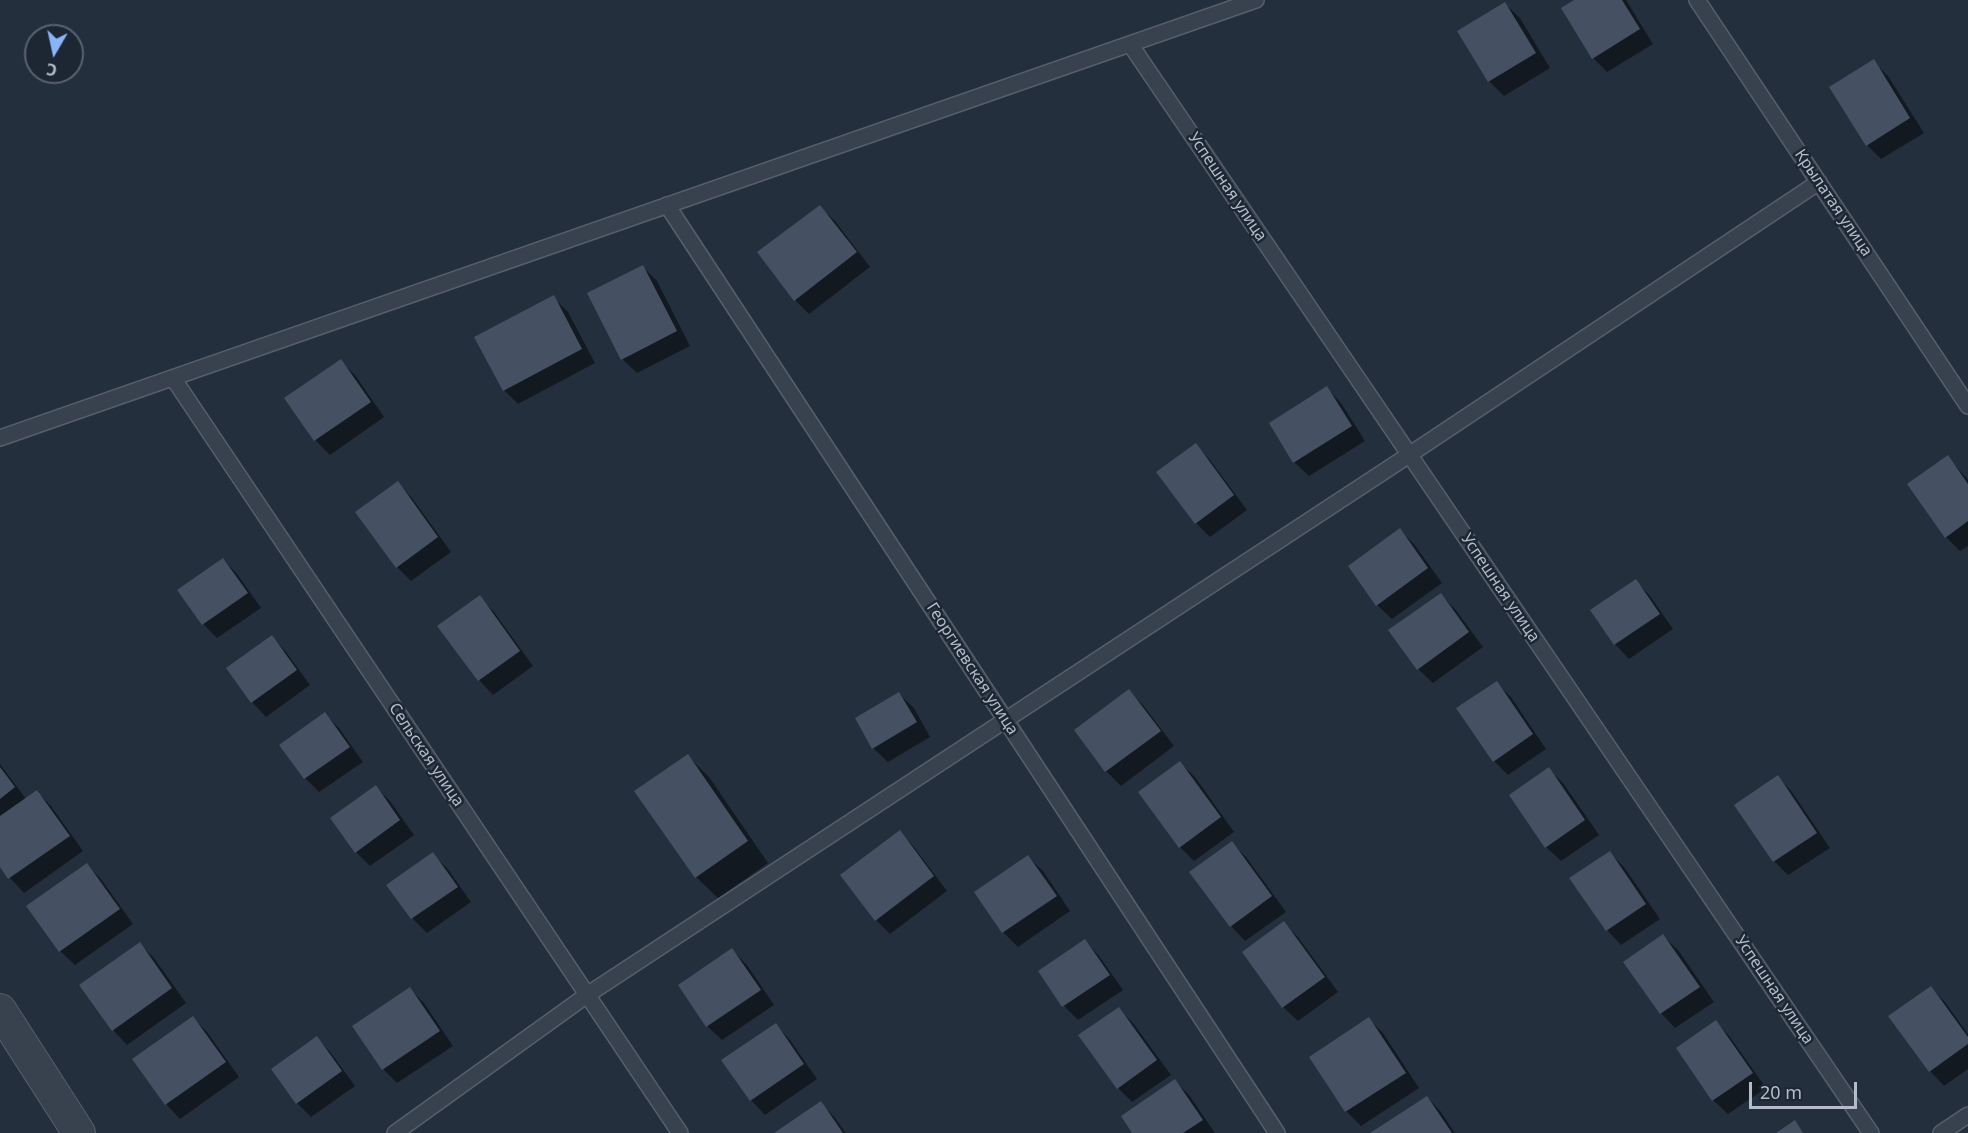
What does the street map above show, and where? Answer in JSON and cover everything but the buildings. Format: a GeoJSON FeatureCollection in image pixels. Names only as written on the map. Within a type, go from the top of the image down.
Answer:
{"type":"FeatureCollection","features":[{"type":"Feature","properties":{"kind":"street"},"geometry":{"type":"LineString","coordinates":[[0,1010],[79,1133]]}},
{"type":"Feature","properties":{"kind":"lane"},"geometry":{"type":"LineString","coordinates":[[0,438],[1256,0]]}},
{"type":"Feature","properties":{"kind":"lane","name":"Крылатая улица"},"geometry":{"type":"LineString","coordinates":[[1697,0],[1968,406]]}},
{"type":"Feature","properties":{"kind":"lane","name":"Успешная улица"},"geometry":{"type":"LineString","coordinates":[[1130,44],[1871,1133]]}},
{"type":"Feature","properties":{"kind":"lane"},"geometry":{"type":"LineString","coordinates":[[395,1133],[587,995],[1409,455],[1819,182]]}},
{"type":"Feature","properties":{"kind":"lane","name":"Георгиевская улица"},"geometry":{"type":"LineString","coordinates":[[667,205],[1277,1133]]}},
{"type":"Feature","properties":{"kind":"lane","name":"Сельская улица"},"geometry":{"type":"LineString","coordinates":[[173,378],[680,1133]]}},
{"type":"Feature","properties":{"kind":"lane"},"geometry":{"type":"LineString","coordinates":[[1941,1133],[1968,1115]]}}]}
